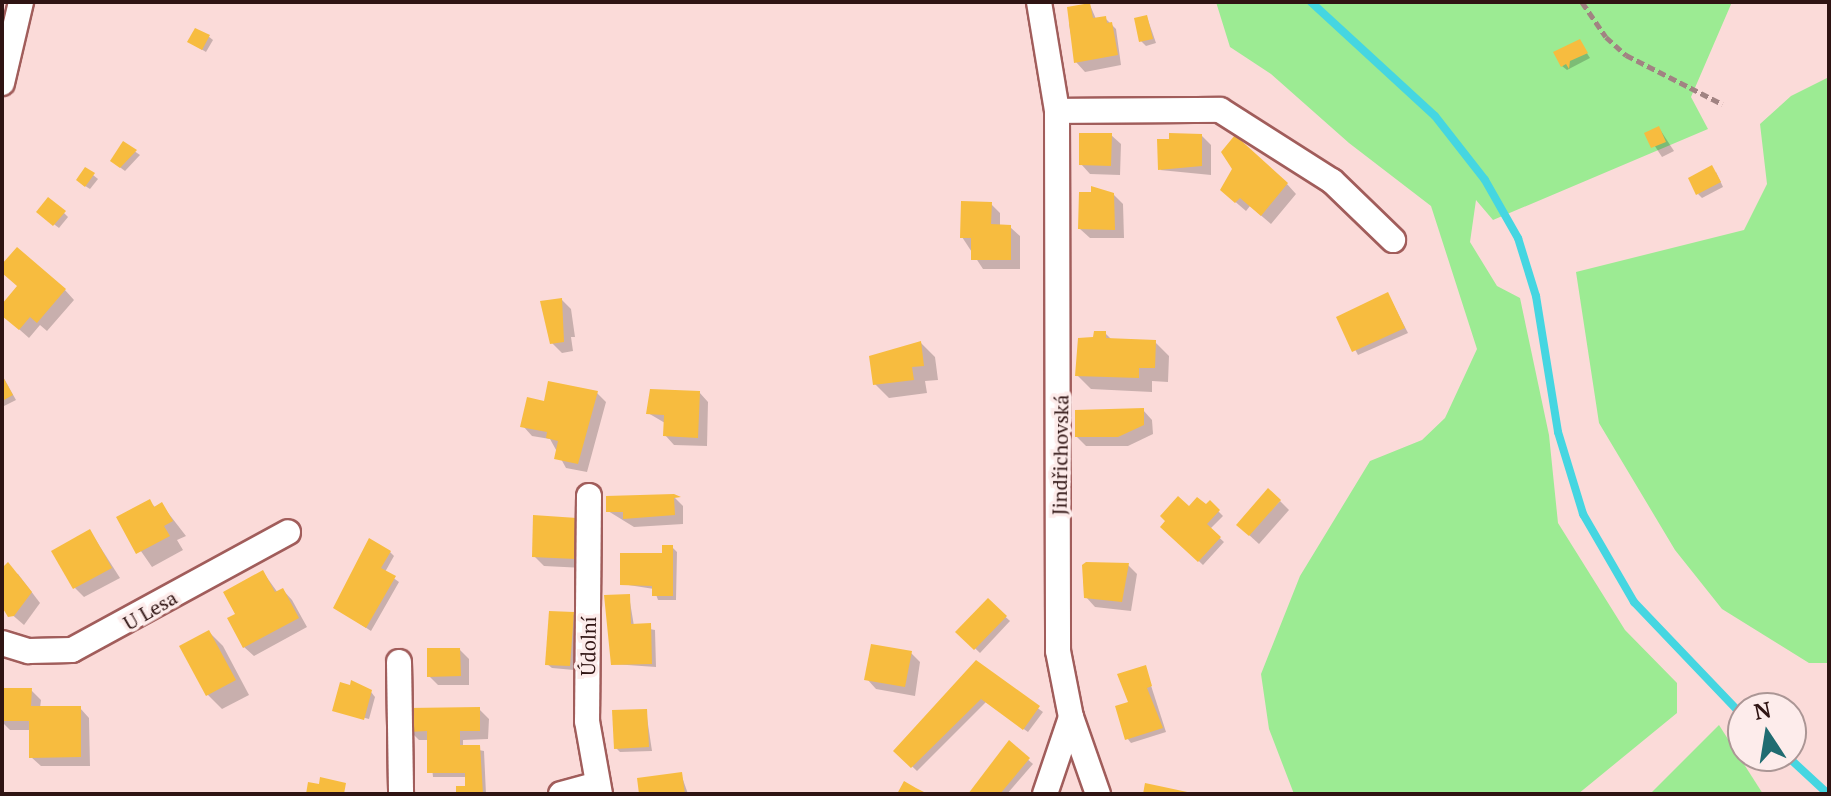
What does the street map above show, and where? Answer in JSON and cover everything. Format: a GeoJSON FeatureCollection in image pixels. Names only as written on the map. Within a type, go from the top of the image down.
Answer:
{"type":"FeatureCollection","features":[{"type":"Feature","properties":{"kind":"street"},"geometry":{"type":"LineString","coordinates":[[2,83],[21,2]]}},
{"type":"Feature","properties":{"kind":"street","name":"Jindřichovská"},"geometry":{"type":"LineString","coordinates":[[1039,2],[1057,111],[1058,651],[1071,717],[1045,794]]}},
{"type":"Feature","properties":{"kind":"street"},"geometry":{"type":"LineString","coordinates":[[1057,111],[1220,110],[1332,181],[1393,240]]}},
{"type":"Feature","properties":{"kind":"street","name":"Údolní"},"geometry":{"type":"LineString","coordinates":[[589,496],[587,721],[599,789]]}},
{"type":"Feature","properties":{"kind":"street","name":"U Lesa"},"geometry":{"type":"LineString","coordinates":[[2,643],[29,651],[72,650],[288,532]]}},
{"type":"Feature","properties":{"kind":"street"},"geometry":{"type":"LineString","coordinates":[[399,662],[401,794]]}},
{"type":"Feature","properties":{"kind":"street"},"geometry":{"type":"LineString","coordinates":[[1071,717],[1098,794]]}},
{"type":"Feature","properties":{"kind":"street"},"geometry":{"type":"LineString","coordinates":[[561,794],[599,789]]}},
{"type":"Feature","properties":{"kind":"path"},"geometry":{"type":"LineString","coordinates":[[1582,2],[1606,37],[1626,55],[1722,104]]}},
{"type":"Feature","properties":{"kind":"green space"},"geometry":{"type":"Polygon","coordinates":[[[1216,2],[1732,2],[1691,97],[1708,129],[1493,220],[1476,200],[1470,242],[1497,286],[1520,298],[1549,435],[1558,523],[1625,630],[1677,683],[1677,713],[1578,794],[1294,794],[1269,729],[1261,674],[1300,576],[1370,461],[1422,440],[1445,418],[1477,349],[1431,206],[1349,143],[1271,74],[1230,47],[1216,2]]]}},
{"type":"Feature","properties":{"kind":"green space"},"geometry":{"type":"Polygon","coordinates":[[[1829,77],[1829,663],[1809,663],[1722,609],[1675,550],[1599,423],[1576,272],[1744,230],[1767,184],[1760,124],[1791,96],[1829,77]]]}},
{"type":"Feature","properties":{"kind":"green space"},"geometry":{"type":"Polygon","coordinates":[[[1719,725],[1727,738],[1727,772],[1749,772],[1763,794],[1650,794],[1719,725]]]}},
{"type":"Feature","properties":{"kind":"building"},"geometry":{"type":"Polygon","coordinates":[[[1090,3],[1093,18],[1106,16],[1107,23],[1112,22],[1118,55],[1074,63],[1067,7],[1090,3]]]}},
{"type":"Feature","properties":{"kind":"building"},"geometry":{"type":"Polygon","coordinates":[[[1147,15],[1153,39],[1139,42],[1134,18],[1147,15]]]}},
{"type":"Feature","properties":{"kind":"building"},"geometry":{"type":"Polygon","coordinates":[[[195,28],[210,35],[202,50],[187,42],[195,28]]]}},
{"type":"Feature","properties":{"kind":"building"},"geometry":{"type":"Polygon","coordinates":[[[1580,39],[1588,53],[1570,61],[1569,69],[1566,64],[1561,67],[1553,52],[1580,39]]]}},
{"type":"Feature","properties":{"kind":"building"},"geometry":{"type":"Polygon","coordinates":[[[1659,126],[1666,142],[1651,148],[1644,133],[1659,126]]]}},
{"type":"Feature","properties":{"kind":"building"},"geometry":{"type":"Polygon","coordinates":[[[1079,133],[1112,133],[1111,166],[1079,165],[1079,133]]]}},
{"type":"Feature","properties":{"kind":"building"},"geometry":{"type":"Polygon","coordinates":[[[1169,133],[1202,134],[1202,166],[1158,170],[1157,139],[1169,139],[1169,133]]]}},
{"type":"Feature","properties":{"kind":"building"},"geometry":{"type":"Polygon","coordinates":[[[1235,135],[1288,183],[1261,216],[1240,198],[1235,203],[1220,190],[1232,169],[1221,152],[1235,135]]]}},
{"type":"Feature","properties":{"kind":"building"},"geometry":{"type":"Polygon","coordinates":[[[123,141],[137,150],[120,168],[110,161],[123,141]]]}},
{"type":"Feature","properties":{"kind":"building"},"geometry":{"type":"Polygon","coordinates":[[[1712,165],[1721,182],[1696,195],[1688,178],[1712,165]]]}},
{"type":"Feature","properties":{"kind":"building"},"geometry":{"type":"Polygon","coordinates":[[[85,167],[95,173],[85,187],[76,180],[85,167]]]}},
{"type":"Feature","properties":{"kind":"building"},"geometry":{"type":"Polygon","coordinates":[[[1091,186],[1114,193],[1115,230],[1078,229],[1079,192],[1091,192],[1091,186]]]}},
{"type":"Feature","properties":{"kind":"building"},"geometry":{"type":"Polygon","coordinates":[[[48,197],[66,211],[53,226],[36,212],[48,197]]]}},
{"type":"Feature","properties":{"kind":"building"},"geometry":{"type":"Polygon","coordinates":[[[961,201],[992,202],[991,224],[1011,225],[1011,260],[971,260],[971,238],[960,238],[961,201]]]}},
{"type":"Feature","properties":{"kind":"building"},"geometry":{"type":"Polygon","coordinates":[[[17,247],[66,289],[37,323],[30,317],[19,330],[2,316],[2,304],[17,286],[2,273],[2,264],[17,247]]]}},
{"type":"Feature","properties":{"kind":"building"},"geometry":{"type":"Polygon","coordinates":[[[1388,292],[1405,328],[1352,352],[1336,317],[1388,292]]]}},
{"type":"Feature","properties":{"kind":"building"},"geometry":{"type":"Polygon","coordinates":[[[562,298],[564,342],[550,344],[540,301],[562,298]]]}},
{"type":"Feature","properties":{"kind":"building"},"geometry":{"type":"Polygon","coordinates":[[[1094,331],[1106,331],[1106,338],[1156,340],[1155,368],[1139,368],[1139,378],[1075,376],[1078,338],[1093,337],[1094,331]]]}},
{"type":"Feature","properties":{"kind":"building"},"geometry":{"type":"Polygon","coordinates":[[[921,341],[924,366],[912,367],[914,380],[873,385],[869,356],[921,341]]]}},
{"type":"Feature","properties":{"kind":"building"},"geometry":{"type":"Polygon","coordinates":[[[2,375],[13,395],[2,401],[2,375]]]}},
{"type":"Feature","properties":{"kind":"building"},"geometry":{"type":"Polygon","coordinates":[[[548,381],[598,391],[578,464],[554,459],[558,441],[546,438],[547,432],[520,427],[527,397],[544,401],[548,381]]]}},
{"type":"Feature","properties":{"kind":"building"},"geometry":{"type":"Polygon","coordinates":[[[650,389],[700,391],[698,438],[663,436],[664,415],[646,414],[650,389]]]}},
{"type":"Feature","properties":{"kind":"building"},"geometry":{"type":"Polygon","coordinates":[[[1144,408],[1144,425],[1118,437],[1075,437],[1075,410],[1144,408]]]}},
{"type":"Feature","properties":{"kind":"building"},"geometry":{"type":"Polygon","coordinates":[[[1268,488],[1281,500],[1249,536],[1236,525],[1268,488]]]}},
{"type":"Feature","properties":{"kind":"building"},"geometry":{"type":"Polygon","coordinates":[[[674,494],[681,497],[674,498],[675,515],[623,519],[623,512],[606,512],[606,496],[674,494]]]}},
{"type":"Feature","properties":{"kind":"building"},"geometry":{"type":"Polygon","coordinates":[[[1178,496],[1189,506],[1197,497],[1206,504],[1210,500],[1220,510],[1207,524],[1221,537],[1198,562],[1160,527],[1165,521],[1160,516],[1178,496]]]}},
{"type":"Feature","properties":{"kind":"building"},"geometry":{"type":"Polygon","coordinates":[[[150,499],[154,507],[162,502],[173,521],[164,526],[170,536],[136,554],[116,517],[150,499]]]}},
{"type":"Feature","properties":{"kind":"building"},"geometry":{"type":"Polygon","coordinates":[[[533,515],[577,518],[576,559],[532,557],[533,515]]]}},
{"type":"Feature","properties":{"kind":"building"},"geometry":{"type":"Polygon","coordinates":[[[90,529],[112,568],[73,589],[51,551],[90,529]]]}},
{"type":"Feature","properties":{"kind":"building"},"geometry":{"type":"Polygon","coordinates":[[[369,538],[391,551],[381,568],[396,576],[366,628],[333,608],[369,538]]]}},
{"type":"Feature","properties":{"kind":"building"},"geometry":{"type":"Polygon","coordinates":[[[662,545],[673,545],[673,596],[652,596],[652,586],[620,585],[620,553],[662,553],[662,545]]]}},
{"type":"Feature","properties":{"kind":"building"},"geometry":{"type":"Polygon","coordinates":[[[8,562],[32,592],[14,616],[8,617],[2,607],[2,568],[8,562]]]}},
{"type":"Feature","properties":{"kind":"building"},"geometry":{"type":"Polygon","coordinates":[[[1086,562],[1129,563],[1122,602],[1084,598],[1082,565],[1086,562]]]}},
{"type":"Feature","properties":{"kind":"building"},"geometry":{"type":"Polygon","coordinates":[[[263,570],[275,592],[283,588],[299,618],[243,648],[227,618],[235,614],[223,592],[263,570]]]}},
{"type":"Feature","properties":{"kind":"building"},"geometry":{"type":"Polygon","coordinates":[[[630,594],[631,624],[651,623],[652,664],[611,665],[604,595],[630,594]]]}},
{"type":"Feature","properties":{"kind":"building"},"geometry":{"type":"Polygon","coordinates":[[[988,598],[1007,616],[974,650],[955,632],[988,598]]]}},
{"type":"Feature","properties":{"kind":"building"},"geometry":{"type":"Polygon","coordinates":[[[549,611],[574,612],[570,666],[545,665],[549,611]]]}},
{"type":"Feature","properties":{"kind":"building"},"geometry":{"type":"Polygon","coordinates":[[[209,630],[236,680],[206,696],[179,646],[209,630]]]}},
{"type":"Feature","properties":{"kind":"building"},"geometry":{"type":"Polygon","coordinates":[[[871,644],[912,651],[905,687],[864,680],[871,644]]]}},
{"type":"Feature","properties":{"kind":"building"},"geometry":{"type":"Polygon","coordinates":[[[427,648],[460,648],[461,676],[427,677],[427,648]]]}},
{"type":"Feature","properties":{"kind":"building"},"geometry":{"type":"Polygon","coordinates":[[[976,660],[1040,706],[1023,730],[981,699],[911,768],[893,751],[976,660]]]}},
{"type":"Feature","properties":{"kind":"building"},"geometry":{"type":"Polygon","coordinates":[[[1146,665],[1152,686],[1147,688],[1163,728],[1125,740],[1115,706],[1128,702],[1117,674],[1146,665]]]}},
{"type":"Feature","properties":{"kind":"building"},"geometry":{"type":"Polygon","coordinates":[[[351,680],[372,690],[364,720],[332,711],[340,682],[350,685],[351,680]]]}},
{"type":"Feature","properties":{"kind":"building"},"geometry":{"type":"Polygon","coordinates":[[[2,688],[32,688],[31,706],[81,706],[81,757],[29,758],[29,721],[2,721],[2,688]]]}},
{"type":"Feature","properties":{"kind":"building"},"geometry":{"type":"Polygon","coordinates":[[[480,707],[480,731],[460,731],[460,745],[480,745],[483,794],[456,794],[456,786],[465,786],[465,773],[427,773],[427,731],[408,732],[408,708],[480,707]]]}},
{"type":"Feature","properties":{"kind":"building"},"geometry":{"type":"Polygon","coordinates":[[[647,709],[649,747],[614,749],[612,710],[647,709]]]}},
{"type":"Feature","properties":{"kind":"building"},"geometry":{"type":"Polygon","coordinates":[[[1009,740],[1030,758],[1000,794],[968,794],[1009,740]]]}},
{"type":"Feature","properties":{"kind":"building"},"geometry":{"type":"Polygon","coordinates":[[[682,772],[685,794],[639,794],[637,778],[682,772]]]}},
{"type":"Feature","properties":{"kind":"building"},"geometry":{"type":"Polygon","coordinates":[[[320,777],[346,783],[344,794],[306,794],[308,782],[319,784],[320,777]]]}},
{"type":"Feature","properties":{"kind":"building"},"geometry":{"type":"Polygon","coordinates":[[[904,781],[916,788],[928,794],[897,794],[904,781]]]}},
{"type":"Feature","properties":{"kind":"building"},"geometry":{"type":"Polygon","coordinates":[[[1145,783],[1192,793],[1192,794],[1143,794],[1145,783]]]}},
{"type":"Feature","properties":{"kind":"waterway"},"geometry":{"type":"LineString","coordinates":[[1311,2],[1435,116],[1485,180],[1518,238],[1536,296],[1558,432],[1583,514],[1634,602],[1727,699]]}},
{"type":"Feature","properties":{"kind":"waterway"},"geometry":{"type":"LineString","coordinates":[[1804,772],[1828,794]]}}]}
